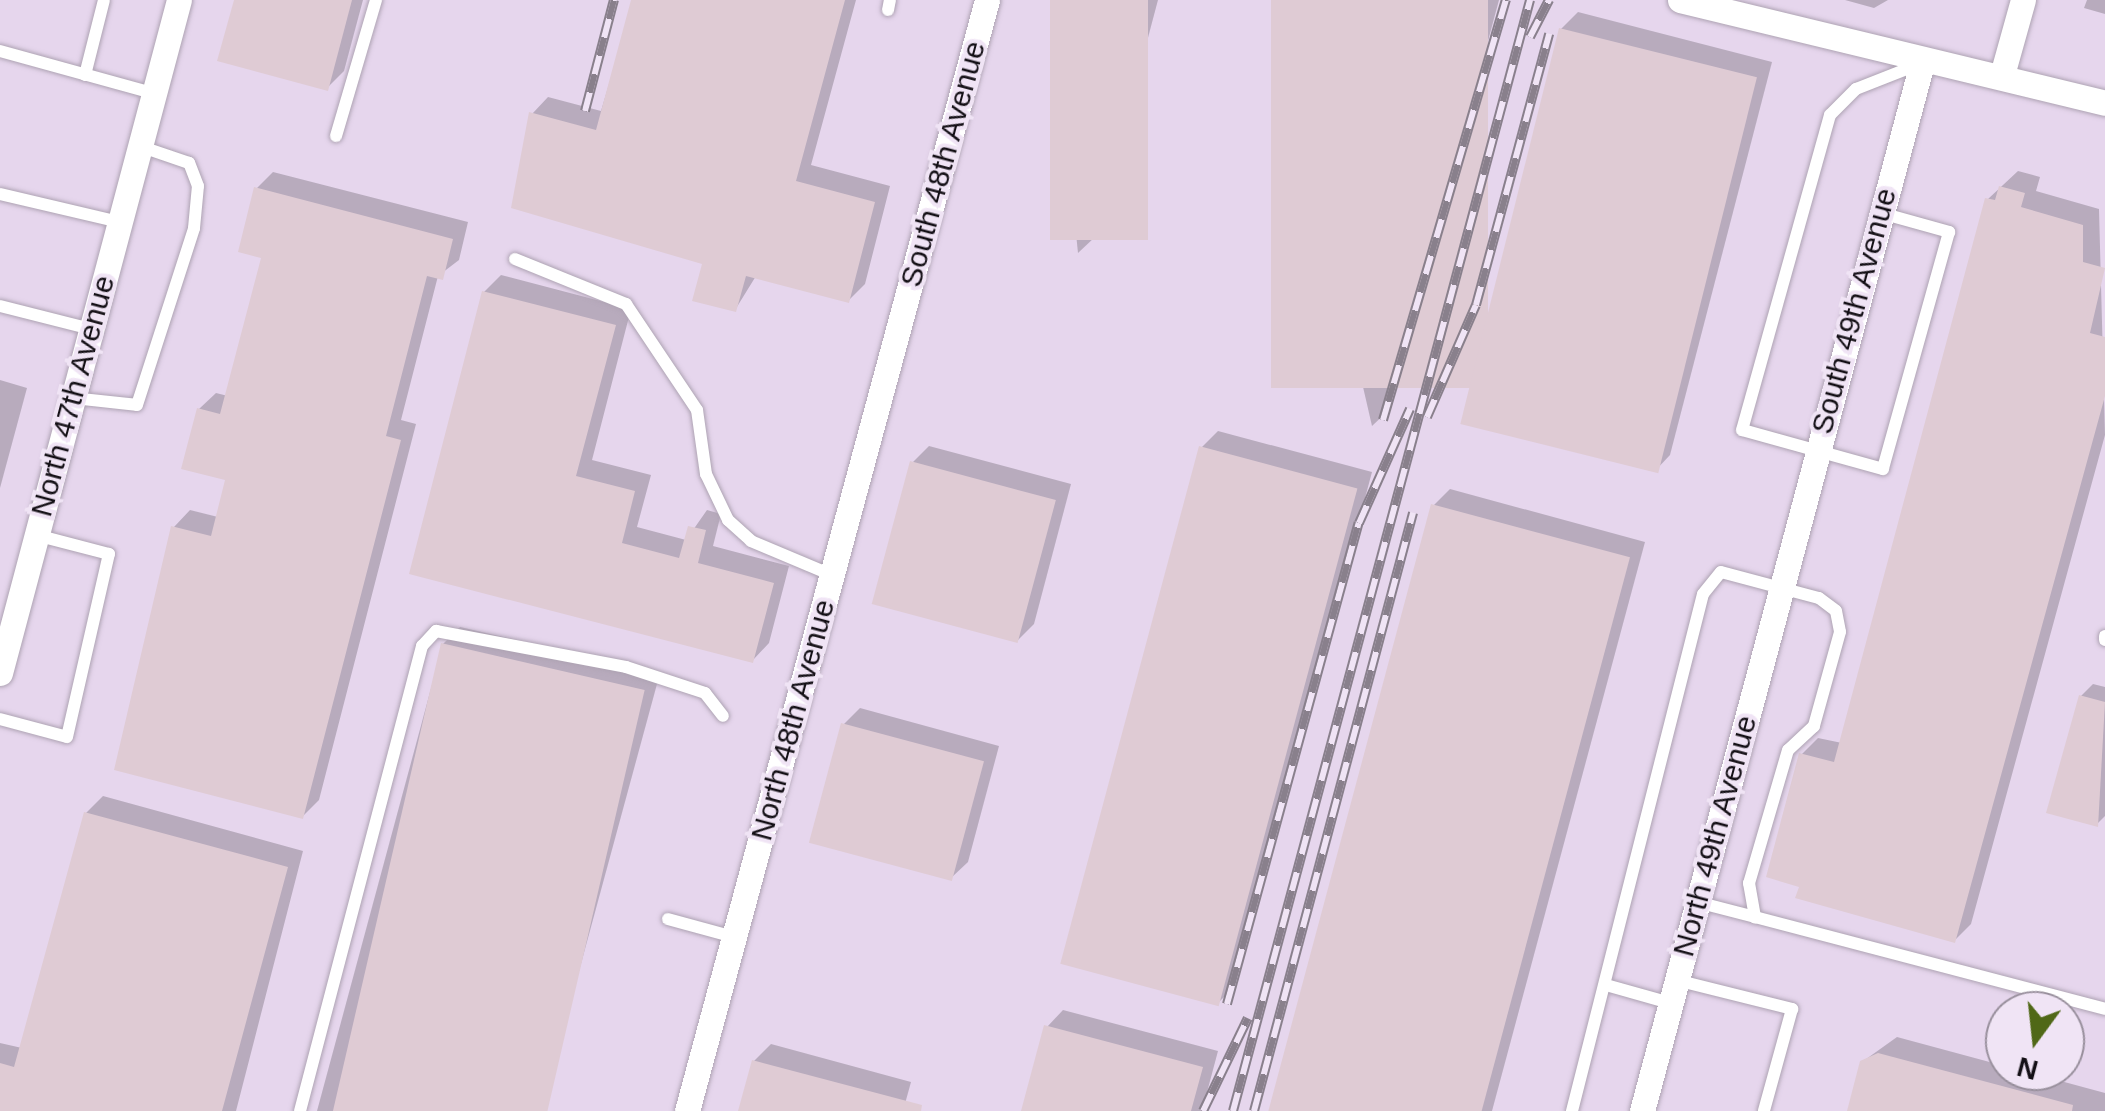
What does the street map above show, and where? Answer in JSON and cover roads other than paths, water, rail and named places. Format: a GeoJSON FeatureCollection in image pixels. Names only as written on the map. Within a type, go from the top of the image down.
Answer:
{"type":"FeatureCollection","features":[{"type":"Feature","properties":{"kind":"street","name":"North 47th Avenue"},"geometry":{"type":"LineString","coordinates":[[0,672],[7,615],[36,534],[179,0]]}},
{"type":"Feature","properties":{"kind":"street","name":"South 48th Avenue"},"geometry":{"type":"LineString","coordinates":[[899,329],[987,0]]}},
{"type":"Feature","properties":{"kind":"street"},"geometry":{"type":"LineString","coordinates":[[1680,0],[1922,63],[2002,75],[2105,103]]}},
{"type":"Feature","properties":{"kind":"street"},"geometry":{"type":"LineString","coordinates":[[2002,75],[2022,0]]}},
{"type":"Feature","properties":{"kind":"street","name":"South 49th Avenue"},"geometry":{"type":"LineString","coordinates":[[1784,572],[1922,63]]}},
{"type":"Feature","properties":{"kind":"street","name":"North 48th Avenue"},"geometry":{"type":"LineString","coordinates":[[687,1111],[899,329]]}},
{"type":"Feature","properties":{"kind":"street","name":"North 49th Avenue"},"geometry":{"type":"LineString","coordinates":[[1642,1111],[1784,572]]}},
{"type":"Feature","properties":{"kind":"lane"},"geometry":{"type":"LineString","coordinates":[[85,75],[104,0]]}},
{"type":"Feature","properties":{"kind":"lane"},"geometry":{"type":"LineString","coordinates":[[336,136],[376,0]]}},
{"type":"Feature","properties":{"kind":"lane"},"geometry":{"type":"LineString","coordinates":[[0,52],[153,93]]}},
{"type":"Feature","properties":{"kind":"lane"},"geometry":{"type":"LineString","coordinates":[[1880,213],[1950,232],[1883,469],[1742,430],[1830,115],[1856,89],[1922,63]]}},
{"type":"Feature","properties":{"kind":"lane"},"geometry":{"type":"LineString","coordinates":[[73,398],[137,405],[194,228],[198,186],[189,164],[139,146]]}},
{"type":"Feature","properties":{"kind":"lane"},"geometry":{"type":"LineString","coordinates":[[0,194],[119,222]]}},
{"type":"Feature","properties":{"kind":"lane"},"geometry":{"type":"LineString","coordinates":[[515,258],[626,304],[697,410],[706,474],[728,520],[752,541],[832,575]]}},
{"type":"Feature","properties":{"kind":"lane"},"geometry":{"type":"LineString","coordinates":[[0,306],[90,329]]}},
{"type":"Feature","properties":{"kind":"lane"},"geometry":{"type":"LineString","coordinates":[[0,719],[67,737],[109,554],[36,534]]}},
{"type":"Feature","properties":{"kind":"lane"},"geometry":{"type":"LineString","coordinates":[[1572,1111],[1708,581],[1739,571],[1784,572],[1836,611],[1840,632],[1814,726],[1788,750],[1749,883],[1755,917]]}},
{"type":"Feature","properties":{"kind":"lane"},"geometry":{"type":"LineString","coordinates":[[300,1111],[422,646],[436,631],[626,667],[705,692],[723,716]]}},
{"type":"Feature","properties":{"kind":"lane"},"geometry":{"type":"LineString","coordinates":[[1697,902],[2105,1009]]}},
{"type":"Feature","properties":{"kind":"lane"},"geometry":{"type":"LineString","coordinates":[[668,919],[734,937]]}},
{"type":"Feature","properties":{"kind":"lane"},"geometry":{"type":"LineString","coordinates":[[1606,985],[1792,1009],[1764,1111]]}},
{"type":"Feature","properties":{"kind":"railway"},"geometry":{"type":"LineString","coordinates":[[585,111],[614,0]]}},
{"type":"Feature","properties":{"kind":"railway"},"geometry":{"type":"LineString","coordinates":[[1383,420],[1506,0]]}},
{"type":"Feature","properties":{"kind":"railway"},"geometry":{"type":"LineString","coordinates":[[1233,1111],[1530,0]]}},
{"type":"Feature","properties":{"kind":"railway"},"geometry":{"type":"LineString","coordinates":[[1530,37],[1549,0]]}},
{"type":"Feature","properties":{"kind":"railway"},"geometry":{"type":"LineString","coordinates":[[1427,417],[1476,305],[1549,34]]}},
{"type":"Feature","properties":{"kind":"railway"},"geometry":{"type":"LineString","coordinates":[[1227,1004],[1359,523],[1410,409]]}},
{"type":"Feature","properties":{"kind":"railway"},"geometry":{"type":"LineString","coordinates":[[1254,1111],[1413,513]]}},
{"type":"Feature","properties":{"kind":"railway"},"geometry":{"type":"LineString","coordinates":[[1203,1111],[1248,1018]]}}]}
